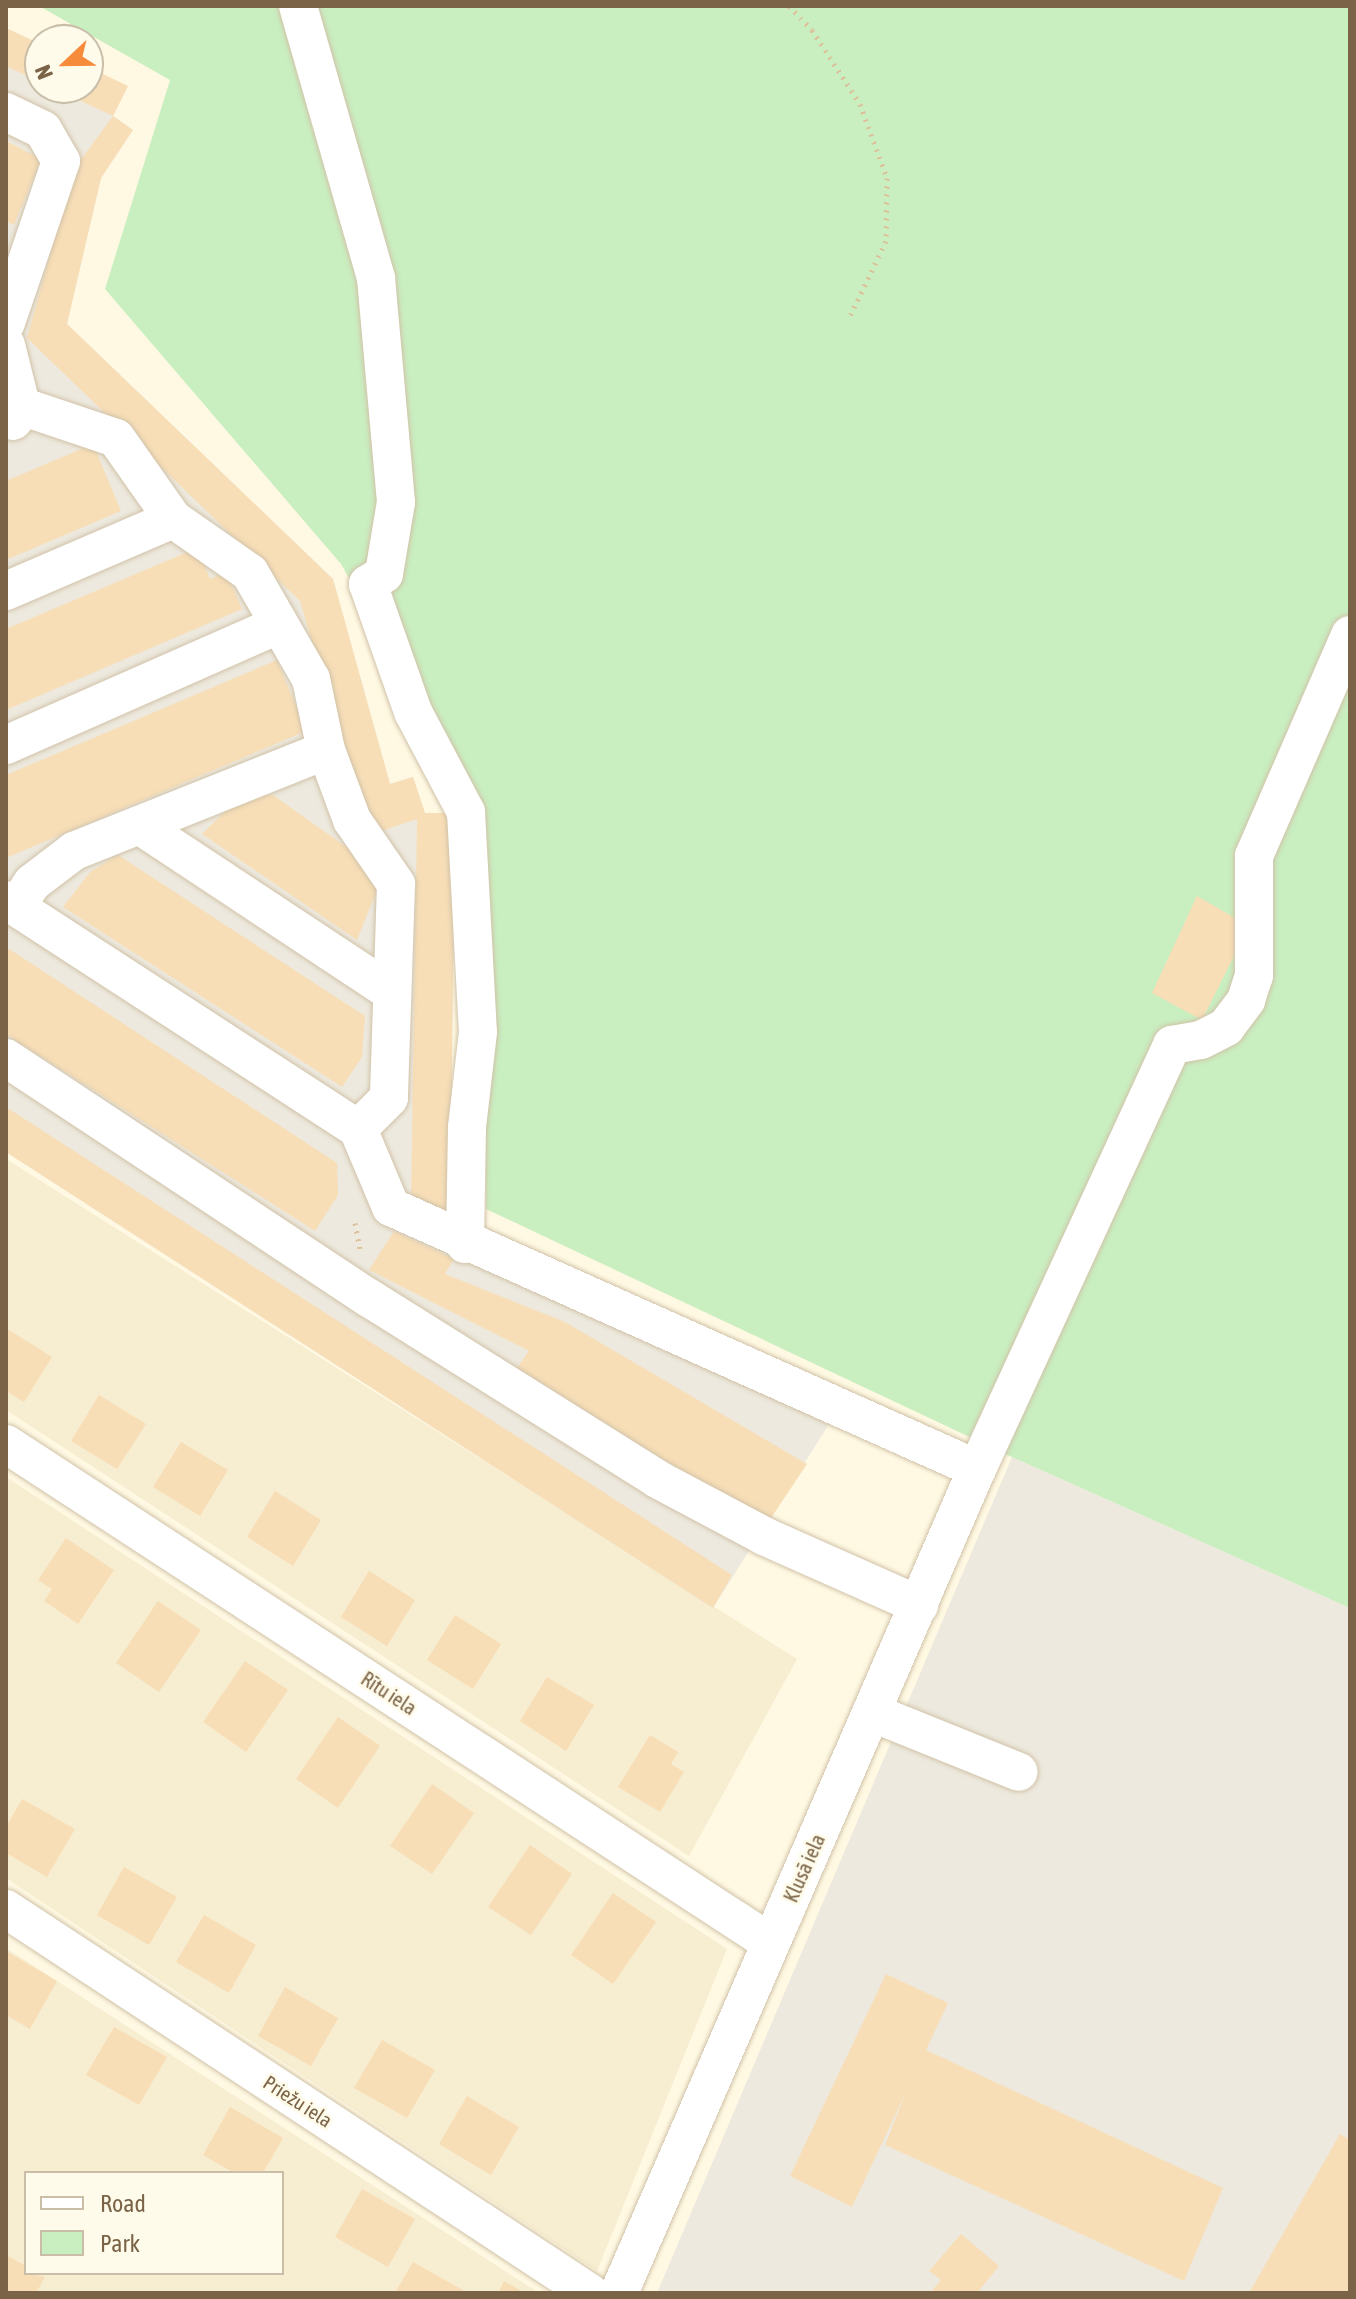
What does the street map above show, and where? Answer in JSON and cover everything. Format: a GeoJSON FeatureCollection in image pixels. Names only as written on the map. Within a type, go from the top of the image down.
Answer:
{"type":"FeatureCollection","features":[{"type":"Feature","properties":{"kind":"street"},"geometry":{"type":"LineString","coordinates":[[298,6],[376,278],[396,502],[384,574],[368,584],[413,712],[466,812],[478,1032],[467,1127],[465,1244]]}},
{"type":"Feature","properties":{"kind":"street"},"geometry":{"type":"LineString","coordinates":[[6,112],[43,130],[61,161],[17,247],[6,323]]}},
{"type":"Feature","properties":{"kind":"street"},"geometry":{"type":"LineString","coordinates":[[6,345],[11,413],[116,438],[173,519],[250,573],[276,626],[311,679],[326,750],[352,820],[396,884],[389,1098],[358,1129]]}},
{"type":"Feature","properties":{"kind":"street"},"geometry":{"type":"LineString","coordinates":[[6,591],[173,519]]}},
{"type":"Feature","properties":{"kind":"street"},"geometry":{"type":"LineString","coordinates":[[6,745],[276,626]]}},
{"type":"Feature","properties":{"kind":"street","name":"Klusā iela"},"geometry":{"type":"LineString","coordinates":[[619,2293],[984,1456],[1172,1045],[1201,1040],[1226,1027],[1246,1000],[1254,976],[1254,856],[1350,635]]}},
{"type":"Feature","properties":{"kind":"street"},"geometry":{"type":"LineString","coordinates":[[326,750],[74,851],[32,883],[11,904],[358,1129],[391,1207],[465,1244],[984,1456]]}},
{"type":"Feature","properties":{"kind":"street"},"geometry":{"type":"LineString","coordinates":[[139,825],[391,992]]}},
{"type":"Feature","properties":{"kind":"street"},"geometry":{"type":"LineString","coordinates":[[6,1058],[369,1298],[657,1479],[764,1536],[919,1605]]}},
{"type":"Feature","properties":{"kind":"street","name":"Rītu iela"},"geometry":{"type":"LineString","coordinates":[[6,1444],[771,1943]]}},
{"type":"Feature","properties":{"kind":"street"},"geometry":{"type":"LineString","coordinates":[[873,1713],[1019,1772]]}},
{"type":"Feature","properties":{"kind":"street","name":"Priežu iela"},"geometry":{"type":"LineString","coordinates":[[6,1909],[590,2293]]}},
{"type":"Feature","properties":{"kind":"path"},"geometry":{"type":"LineString","coordinates":[[789,6],[812,30],[860,104],[887,178],[886,241],[848,320]]}},
{"type":"Feature","properties":{"kind":"shaded area"},"geometry":{"type":"Polygon","coordinates":[[[6,28],[24,36],[24,104],[104,104],[104,87],[128,86],[113,116],[133,130],[101,178],[67,324],[333,579],[390,784],[413,777],[425,813],[455,813],[450,1221],[843,1402],[713,1608],[6,1152],[6,28]]]}},
{"type":"Feature","properties":{"kind":"shaded area"},"geometry":{"type":"Polygon","coordinates":[[[6,1159],[797,1659],[689,1856],[6,1410],[6,1159]]]}},
{"type":"Feature","properties":{"kind":"shaded area"},"geometry":{"type":"Polygon","coordinates":[[[1012,1457],[1350,1608],[1350,2293],[657,2293],[1012,1457]]]}},
{"type":"Feature","properties":{"kind":"shaded area"},"geometry":{"type":"Polygon","coordinates":[[[6,1477],[727,1949],[597,2271],[6,1878],[6,1477]]]}},
{"type":"Feature","properties":{"kind":"shaded area"},"geometry":{"type":"Polygon","coordinates":[[[6,1948],[539,2293],[6,2293],[6,1948]]]}},
{"type":"Feature","properties":{"kind":"green space"},"geometry":{"type":"Polygon","coordinates":[[[39,6],[1350,6],[1350,1608],[1012,1457],[486,1209],[482,812],[341,564],[105,289],[170,80],[104,43],[104,24],[71,24],[39,6]]]}},
{"type":"Feature","properties":{"kind":"building"},"geometry":{"type":"Polygon","coordinates":[[[6,28],[24,36],[24,74],[6,66],[6,28]]]}},
{"type":"Feature","properties":{"kind":"building"},"geometry":{"type":"Polygon","coordinates":[[[104,75],[128,86],[113,116],[87,104],[104,104],[104,75]]]}},
{"type":"Feature","properties":{"kind":"building"},"geometry":{"type":"Polygon","coordinates":[[[113,116],[133,130],[101,178],[67,324],[333,579],[390,784],[413,777],[425,813],[455,813],[450,1221],[411,1201],[417,819],[375,833],[355,788],[300,601],[27,338],[74,169],[113,116]]]}},
{"type":"Feature","properties":{"kind":"building"},"geometry":{"type":"Polygon","coordinates":[[[6,141],[41,159],[14,225],[6,221],[6,141]]]}},
{"type":"Feature","properties":{"kind":"building"},"geometry":{"type":"Polygon","coordinates":[[[93,444],[121,511],[6,560],[6,481],[93,444]]]}},
{"type":"Feature","properties":{"kind":"building"},"geometry":{"type":"Polygon","coordinates":[[[197,548],[210,579],[226,572],[242,609],[6,710],[6,629],[197,548]]]}},
{"type":"Feature","properties":{"kind":"building"},"geometry":{"type":"Polygon","coordinates":[[[277,660],[306,731],[6,858],[6,775],[277,660]]]}},
{"type":"Feature","properties":{"kind":"building"},"geometry":{"type":"Polygon","coordinates":[[[242,795],[273,795],[362,858],[377,890],[357,940],[202,834],[242,795]]]}},
{"type":"Feature","properties":{"kind":"building"},"geometry":{"type":"Polygon","coordinates":[[[118,855],[365,1016],[362,1057],[342,1087],[63,907],[90,872],[118,855]]]}},
{"type":"Feature","properties":{"kind":"building"},"geometry":{"type":"Polygon","coordinates":[[[1197,896],[1249,926],[1202,1020],[1152,993],[1197,896]]]}},
{"type":"Feature","properties":{"kind":"building"},"geometry":{"type":"Polygon","coordinates":[[[6,947],[337,1163],[338,1195],[315,1231],[6,1034],[6,947]]]}},
{"type":"Feature","properties":{"kind":"building"},"geometry":{"type":"Polygon","coordinates":[[[6,1107],[732,1575],[713,1608],[6,1152],[6,1107]]]}},
{"type":"Feature","properties":{"kind":"building"},"geometry":{"type":"Polygon","coordinates":[[[394,1231],[454,1259],[445,1274],[565,1322],[807,1464],[767,1524],[517,1368],[529,1351],[369,1270],[394,1231]]]}},
{"type":"Feature","properties":{"kind":"building"},"geometry":{"type":"Polygon","coordinates":[[[6,1328],[52,1357],[24,1402],[6,1391],[6,1328]]]}},
{"type":"Feature","properties":{"kind":"building"},"geometry":{"type":"Polygon","coordinates":[[[99,1395],[146,1424],[117,1469],[71,1441],[99,1395]]]}},
{"type":"Feature","properties":{"kind":"building"},"geometry":{"type":"Polygon","coordinates":[[[181,1442],[228,1470],[200,1516],[153,1487],[181,1442]]]}},
{"type":"Feature","properties":{"kind":"building"},"geometry":{"type":"Polygon","coordinates":[[[275,1491],[321,1520],[293,1566],[247,1537],[275,1491]]]}},
{"type":"Feature","properties":{"kind":"building"},"geometry":{"type":"Polygon","coordinates":[[[66,1538],[114,1570],[78,1624],[44,1601],[52,1589],[38,1580],[66,1538]]]}},
{"type":"Feature","properties":{"kind":"building"},"geometry":{"type":"Polygon","coordinates":[[[369,1571],[415,1600],[387,1646],[341,1617],[369,1571]]]}},
{"type":"Feature","properties":{"kind":"building"},"geometry":{"type":"Polygon","coordinates":[[[158,1601],[201,1630],[159,1692],[116,1663],[158,1601]]]}},
{"type":"Feature","properties":{"kind":"building"},"geometry":{"type":"Polygon","coordinates":[[[455,1615],[501,1644],[473,1689],[427,1660],[455,1615]]]}},
{"type":"Feature","properties":{"kind":"building"},"geometry":{"type":"Polygon","coordinates":[[[245,1661],[288,1690],[246,1752],[203,1722],[245,1661]]]}},
{"type":"Feature","properties":{"kind":"building"},"geometry":{"type":"Polygon","coordinates":[[[547,1677],[594,1705],[566,1751],[520,1721],[547,1677]]]}},
{"type":"Feature","properties":{"kind":"building"},"geometry":{"type":"Polygon","coordinates":[[[338,1717],[380,1746],[338,1808],[296,1779],[338,1717]]]}},
{"type":"Feature","properties":{"kind":"building"},"geometry":{"type":"Polygon","coordinates":[[[650,1735],[678,1752],[671,1764],[684,1772],[660,1812],[618,1787],[650,1735]]]}},
{"type":"Feature","properties":{"kind":"building"},"geometry":{"type":"Polygon","coordinates":[[[432,1784],[474,1813],[432,1874],[390,1846],[432,1784]]]}},
{"type":"Feature","properties":{"kind":"building"},"geometry":{"type":"Polygon","coordinates":[[[22,1799],[75,1829],[47,1877],[6,1853],[6,1827],[22,1799]]]}},
{"type":"Feature","properties":{"kind":"building"},"geometry":{"type":"Polygon","coordinates":[[[530,1845],[572,1874],[531,1935],[488,1907],[530,1845]]]}},
{"type":"Feature","properties":{"kind":"building"},"geometry":{"type":"Polygon","coordinates":[[[124,1867],[177,1897],[149,1945],[97,1915],[124,1867]]]}},
{"type":"Feature","properties":{"kind":"building"},"geometry":{"type":"Polygon","coordinates":[[[613,1893],[656,1922],[613,1984],[571,1955],[613,1893]]]}},
{"type":"Feature","properties":{"kind":"building"},"geometry":{"type":"Polygon","coordinates":[[[204,1915],[256,1945],[229,1993],[176,1962],[204,1915]]]}},
{"type":"Feature","properties":{"kind":"building"},"geometry":{"type":"Polygon","coordinates":[[[6,1951],[57,1981],[30,2029],[6,2015],[6,1951]]]}},
{"type":"Feature","properties":{"kind":"building"},"geometry":{"type":"Polygon","coordinates":[[[886,1974],[948,2003],[926,2050],[1223,2188],[1184,2281],[885,2145],[907,2090],[852,2207],[790,2176],[886,1974]]]}},
{"type":"Feature","properties":{"kind":"building"},"geometry":{"type":"Polygon","coordinates":[[[285,1987],[338,2018],[311,2066],[258,2036],[285,1987]]]}},
{"type":"Feature","properties":{"kind":"building"},"geometry":{"type":"Polygon","coordinates":[[[114,2027],[167,2057],[139,2105],[86,2075],[114,2027]]]}},
{"type":"Feature","properties":{"kind":"building"},"geometry":{"type":"Polygon","coordinates":[[[382,2040],[435,2070],[407,2118],[354,2088],[382,2040]]]}},
{"type":"Feature","properties":{"kind":"building"},"geometry":{"type":"Polygon","coordinates":[[[467,2096],[519,2127],[491,2175],[439,2144],[467,2096]]]}},
{"type":"Feature","properties":{"kind":"building"},"geometry":{"type":"Polygon","coordinates":[[[230,2107],[283,2138],[264,2171],[231,2171],[203,2155],[230,2107]]]}},
{"type":"Feature","properties":{"kind":"building"},"geometry":{"type":"Polygon","coordinates":[[[1340,2134],[1350,2140],[1350,2293],[1249,2293],[1340,2134]]]}},
{"type":"Feature","properties":{"kind":"building"},"geometry":{"type":"Polygon","coordinates":[[[362,2189],[415,2219],[388,2267],[335,2237],[362,2189]]]}},
{"type":"Feature","properties":{"kind":"building"},"geometry":{"type":"Polygon","coordinates":[[[961,2234],[999,2266],[977,2293],[930,2293],[941,2280],[929,2271],[961,2234]]]}},
{"type":"Feature","properties":{"kind":"building"},"geometry":{"type":"Polygon","coordinates":[[[6,2255],[24,2265],[24,2275],[45,2277],[36,2293],[6,2293],[6,2255]]]}},
{"type":"Feature","properties":{"kind":"building"},"geometry":{"type":"Polygon","coordinates":[[[413,2262],[468,2293],[395,2293],[413,2262]]]}},
{"type":"Feature","properties":{"kind":"building"},"geometry":{"type":"Polygon","coordinates":[[[504,2281],[525,2293],[498,2293],[504,2281]]]}}]}
